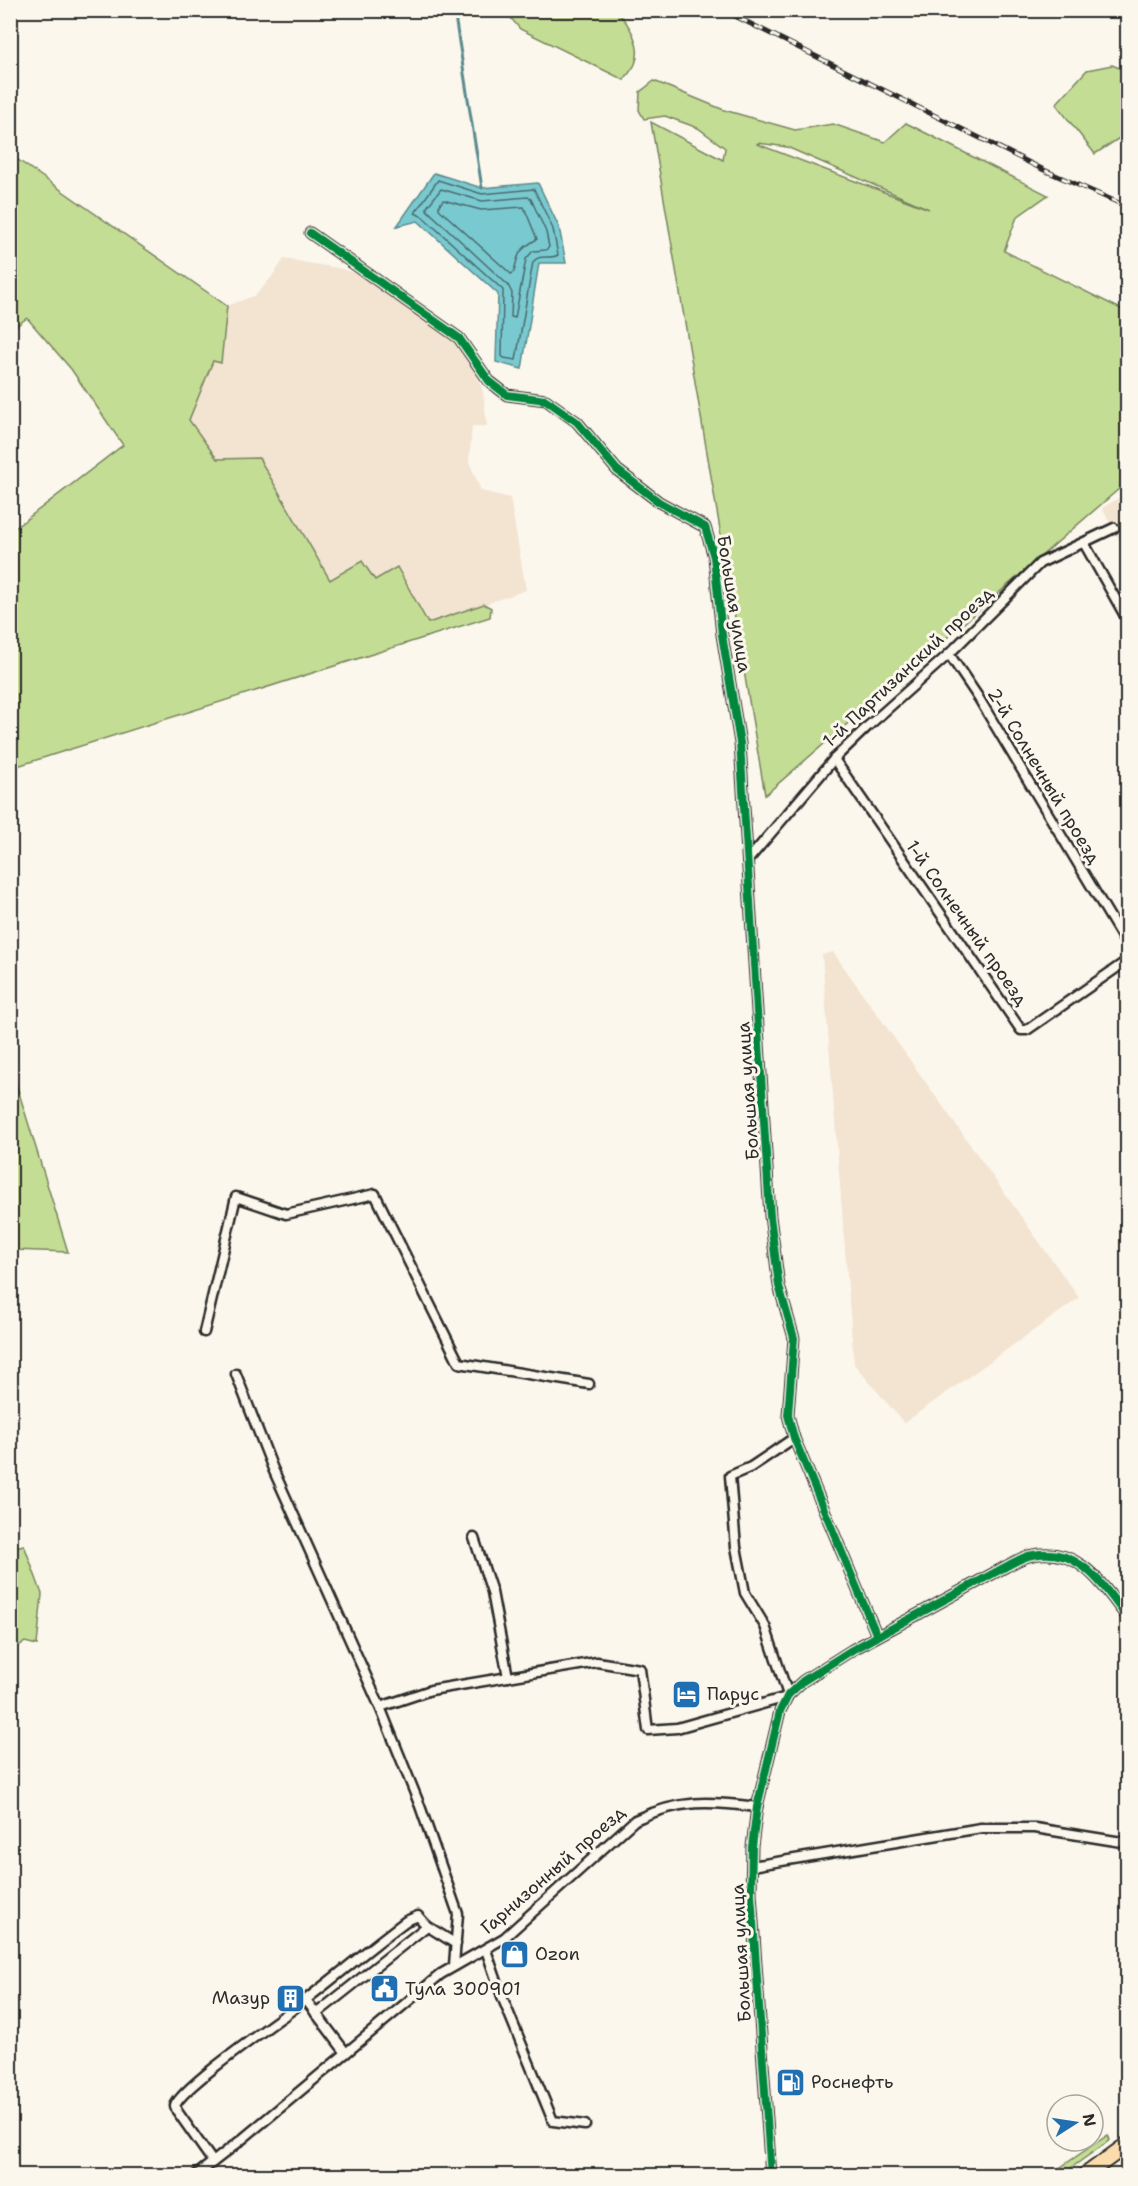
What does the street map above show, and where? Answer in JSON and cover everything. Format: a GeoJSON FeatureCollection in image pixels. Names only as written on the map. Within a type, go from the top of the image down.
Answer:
{"type":"FeatureCollection","features":[{"type":"Feature","properties":{"kind":"main road"},"geometry":{"type":"LineString","coordinates":[[1084,2175],[1128,2144]]}},
{"type":"Feature","properties":{"kind":"street","name":"Большая улица"},"geometry":{"type":"LineString","coordinates":[[310,233],[459,338],[489,381],[507,395],[546,400],[577,422],[617,470],[659,502],[705,527],[714,557],[722,635],[740,743],[770,1216],[779,1286],[794,1338],[788,1415],[794,1438],[877,1636]]}},
{"type":"Feature","properties":{"kind":"street","name":"1-й Партизанский проезд"},"geometry":{"type":"LineString","coordinates":[[748,860],[834,759],[949,654],[1041,563],[1114,528]]}},
{"type":"Feature","properties":{"kind":"street"},"geometry":{"type":"LineString","coordinates":[[1084,543],[1128,621]]}},
{"type":"Feature","properties":{"kind":"street","name":"2-й Солнечный проезд"},"geometry":{"type":"LineString","coordinates":[[949,654],[978,697],[1128,947]]}},
{"type":"Feature","properties":{"kind":"street","name":"1-й Солнечный проезд"},"geometry":{"type":"LineString","coordinates":[[834,759],[1021,1030],[1027,1030],[1128,960]]}},
{"type":"Feature","properties":{"kind":"street"},"geometry":{"type":"LineString","coordinates":[[204,1332],[236,1197],[286,1214],[375,1194],[459,1363],[589,1384]]}},
{"type":"Feature","properties":{"kind":"street"},"geometry":{"type":"LineString","coordinates":[[236,1374],[273,1469],[380,1707],[420,1806],[458,1914],[454,1965]]}},
{"type":"Feature","properties":{"kind":"street"},"geometry":{"type":"LineString","coordinates":[[788,1696],[765,1626],[746,1593],[736,1547],[730,1476],[751,1467],[794,1438]]}},
{"type":"Feature","properties":{"kind":"street"},"geometry":{"type":"LineString","coordinates":[[474,1538],[492,1592],[508,1677]]}},
{"type":"Feature","properties":{"kind":"street"},"geometry":{"type":"LineString","coordinates":[[380,1707],[431,1690],[597,1662],[640,1669],[648,1730],[677,1728],[788,1696],[803,1681],[877,1636],[1031,1555],[1056,1553],[1075,1560],[1097,1578],[1128,1617]]}},
{"type":"Feature","properties":{"kind":"street","name":"Большая улица"},"geometry":{"type":"LineString","coordinates":[[771,2175],[752,1866],[757,1807],[780,1712],[788,1696]]}},
{"type":"Feature","properties":{"kind":"street","name":"Гарнизонный проезд"},"geometry":{"type":"LineString","coordinates":[[195,2175],[441,1974],[454,1965],[486,1950],[519,1926],[635,1820],[659,1809],[681,1804],[717,1802],[757,1807]]}},
{"type":"Feature","properties":{"kind":"street"},"geometry":{"type":"LineString","coordinates":[[752,1866],[981,1828],[1035,1828],[1128,1843]]}},
{"type":"Feature","properties":{"kind":"street"},"geometry":{"type":"LineString","coordinates":[[213,2162],[179,2116],[175,2106],[177,2100],[206,2074],[306,2000],[405,1921],[418,1916],[427,1926],[456,1944]]}},
{"type":"Feature","properties":{"kind":"street"},"geometry":{"type":"LineString","coordinates":[[316,2014],[427,1926]]}},
{"type":"Feature","properties":{"kind":"street"},"geometry":{"type":"LineString","coordinates":[[486,1950],[503,2000],[553,2121],[585,2125]]}},
{"type":"Feature","properties":{"kind":"street"},"geometry":{"type":"LineString","coordinates":[[306,2000],[345,2053]]}},
{"type":"Feature","properties":{"kind":"shaded area"},"geometry":{"type":"Polygon","coordinates":[[[284,259],[338,268],[368,277],[442,330],[463,349],[474,367],[483,392],[487,426],[472,426],[469,462],[481,491],[510,498],[526,590],[428,624],[397,567],[375,580],[362,562],[331,580],[259,458],[217,459],[189,419],[213,361],[221,363],[227,306],[256,295],[284,259]]]}},
{"type":"Feature","properties":{"kind":"shaded area"},"geometry":{"type":"Polygon","coordinates":[[[1127,493],[1127,554],[1102,508],[1127,493]]]}},
{"type":"Feature","properties":{"kind":"shaded area"},"geometry":{"type":"Polygon","coordinates":[[[833,952],[1079,1298],[904,1423],[854,1364],[822,955],[833,952]]]}},
{"type":"Feature","properties":{"kind":"green space"},"geometry":{"type":"Polygon","coordinates":[[[505,11],[616,11],[626,22],[636,42],[635,64],[624,80],[520,29],[505,11]]]}},
{"type":"Feature","properties":{"kind":"green space"},"geometry":{"type":"Polygon","coordinates":[[[1112,65],[1127,71],[1127,133],[1095,154],[1056,104],[1087,70],[1112,65]]]}},
{"type":"Feature","properties":{"kind":"green space"},"geometry":{"type":"Polygon","coordinates":[[[654,81],[724,110],[795,130],[833,124],[885,142],[906,123],[1048,195],[1017,217],[1004,251],[1127,312],[1127,482],[765,795],[651,122],[723,160],[725,148],[698,128],[665,116],[644,119],[639,110],[640,92],[654,81]],[[757,144],[929,209],[787,147],[757,144]]]}},
{"type":"Feature","properties":{"kind":"green space"},"geometry":{"type":"Polygon","coordinates":[[[11,155],[227,306],[221,363],[213,361],[189,420],[217,459],[259,458],[330,580],[362,561],[375,580],[397,567],[428,623],[484,604],[491,608],[490,617],[11,768],[11,531],[123,445],[71,369],[27,318],[11,330],[11,155]]]}},
{"type":"Feature","properties":{"kind":"green space"},"geometry":{"type":"Polygon","coordinates":[[[10,1067],[68,1252],[12,1250],[11,1248],[10,1067]]]}},
{"type":"Feature","properties":{"kind":"green space"},"geometry":{"type":"Polygon","coordinates":[[[24,1545],[42,1594],[37,1645],[25,1642],[11,1650],[11,1548],[24,1545]]]}},
{"type":"Feature","properties":{"kind":"green space"},"geometry":{"type":"Polygon","coordinates":[[[1108,2135],[1110,2140],[1105,2144],[1105,2137],[1108,2135]]]}},
{"type":"Feature","properties":{"kind":"green space"},"geometry":{"type":"Polygon","coordinates":[[[1082,2153],[1092,2153],[1061,2175],[1056,2175],[1055,2171],[1082,2153]]]}},
{"type":"Feature","properties":{"kind":"water"},"geometry":{"type":"Polygon","coordinates":[[[434,173],[482,188],[538,183],[559,227],[566,263],[539,263],[522,369],[496,362],[498,294],[418,221],[397,226],[434,173]]]}},
{"type":"Feature","properties":{"kind":"waterway"},"geometry":{"type":"LineString","coordinates":[[454,10],[482,188]]}},
{"type":"Feature","properties":{"kind":"railway"},"geometry":{"type":"LineString","coordinates":[[723,10],[1044,170],[1128,207]]}},
{"type":"Feature","properties":{"kind":"cycle path"},"geometry":{"type":"LineString","coordinates":[[310,233],[459,338],[489,381],[507,395],[546,400],[577,422],[617,470],[659,502],[705,527],[714,557],[722,635],[740,743],[770,1216],[779,1286],[794,1338],[788,1415],[794,1438],[877,1636]]}},
{"type":"Feature","properties":{"kind":"cycle path"},"geometry":{"type":"LineString","coordinates":[[771,2176],[751,1893],[752,1847],[757,1807],[780,1711],[788,1695],[803,1681],[852,1650],[1020,1559],[1030,1556],[1050,1554],[1064,1556],[1077,1562],[1099,1581],[1128,1618]]}},
{"type":"Feature","properties":{"kind":"place","name":"Парус"},"geometry":{"type":"Point","coordinates":[686,1694]}},
{"type":"Feature","properties":{"kind":"place","name":"Ozon"},"geometry":{"type":"Point","coordinates":[514,1954]}},
{"type":"Feature","properties":{"kind":"place","name":"Тула 300901"},"geometry":{"type":"Point","coordinates":[384,1989]}},
{"type":"Feature","properties":{"kind":"place","name":"Мазур"},"geometry":{"type":"Point","coordinates":[291,1998]}},
{"type":"Feature","properties":{"kind":"place","name":"Роснефть"},"geometry":{"type":"Point","coordinates":[790,2082]}}]}
